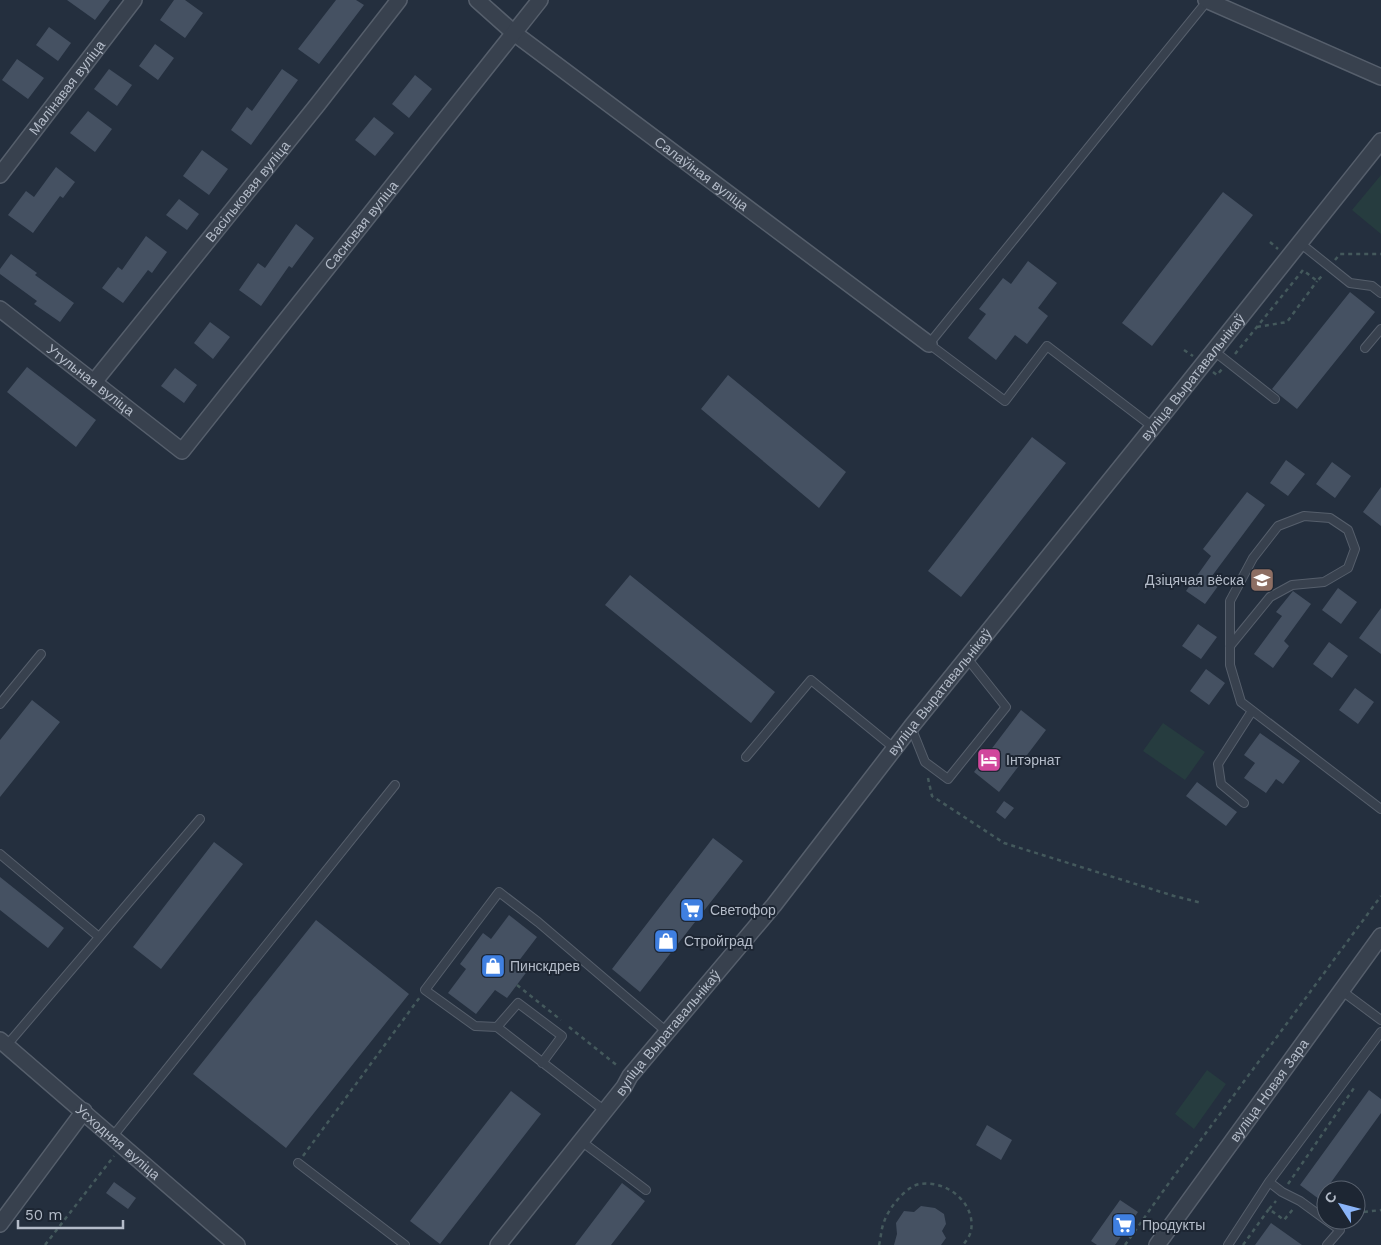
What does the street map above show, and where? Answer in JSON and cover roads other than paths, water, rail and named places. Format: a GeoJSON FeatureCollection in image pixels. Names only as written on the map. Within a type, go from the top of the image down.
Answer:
{"type":"FeatureCollection","features":[{"type":"Feature","properties":{"kind":"street","name":"Малінавая вуліца"},"geometry":{"type":"LineString","coordinates":[[0,174],[134,0]]}},
{"type":"Feature","properties":{"kind":"street","name":"Васільковая вуліца"},"geometry":{"type":"LineString","coordinates":[[94,382],[318,104],[399,0]]}},
{"type":"Feature","properties":{"kind":"street","name":"Салаўіная вуліца"},"geometry":{"type":"LineString","coordinates":[[477,0],[514,33],[929,344]]}},
{"type":"Feature","properties":{"kind":"street","name":"Сасновая вуліца"},"geometry":{"type":"LineString","coordinates":[[182,451],[540,0]]}},
{"type":"Feature","properties":{"kind":"street"},"geometry":{"type":"LineString","coordinates":[[1207,0],[1381,77]]}},
{"type":"Feature","properties":{"kind":"street","name":"вуліца Выратавальнікаў"},"geometry":{"type":"LineString","coordinates":[[498,1245],[630,1076],[774,905],[894,748],[1381,141]]}},
{"type":"Feature","properties":{"kind":"street","name":"Утульная вуліца"},"geometry":{"type":"LineString","coordinates":[[0,308],[182,451]]}},
{"type":"Feature","properties":{"kind":"street","name":"вуліца Новая Зара"},"geometry":{"type":"LineString","coordinates":[[1157,1245],[1381,936]]}},
{"type":"Feature","properties":{"kind":"street","name":"Усходняя вуліца"},"geometry":{"type":"LineString","coordinates":[[4,1042],[237,1245]]}},
{"type":"Feature","properties":{"kind":"street"},"geometry":{"type":"LineString","coordinates":[[0,1224],[84,1111]]}},
{"type":"Feature","properties":{"kind":"lane"},"geometry":{"type":"LineString","coordinates":[[1153,427],[1047,346],[1005,402],[929,344],[1207,0]]}},
{"type":"Feature","properties":{"kind":"lane"},"geometry":{"type":"LineString","coordinates":[[1300,243],[1350,283],[1372,286],[1381,293]]}},
{"type":"Feature","properties":{"kind":"lane"},"geometry":{"type":"LineString","coordinates":[[1365,348],[1381,329]]}},
{"type":"Feature","properties":{"kind":"lane"},"geometry":{"type":"LineString","coordinates":[[1214,351],[1275,399]]}},
{"type":"Feature","properties":{"kind":"lane"},"geometry":{"type":"LineString","coordinates":[[1230,646],[1270,597],[1292,584],[1324,582],[1348,568],[1355,549],[1348,530],[1330,518],[1304,516],[1278,526],[1253,558],[1230,601],[1230,646],[1230,665],[1241,702],[1381,809]]}},
{"type":"Feature","properties":{"kind":"lane"},"geometry":{"type":"LineString","coordinates":[[0,704],[41,654]]}},
{"type":"Feature","properties":{"kind":"lane"},"geometry":{"type":"LineString","coordinates":[[911,727],[925,762],[948,779],[1006,707],[967,658]]}},
{"type":"Feature","properties":{"kind":"lane"},"geometry":{"type":"LineString","coordinates":[[746,757],[811,680],[894,748]]}},
{"type":"Feature","properties":{"kind":"lane"},"geometry":{"type":"LineString","coordinates":[[1244,803],[1221,784],[1218,764],[1252,711]]}},
{"type":"Feature","properties":{"kind":"lane"},"geometry":{"type":"LineString","coordinates":[[113,1136],[395,785]]}},
{"type":"Feature","properties":{"kind":"lane"},"geometry":{"type":"LineString","coordinates":[[4,1042],[99,937],[200,819]]}},
{"type":"Feature","properties":{"kind":"lane"},"geometry":{"type":"LineString","coordinates":[[0,854],[99,937]]}},
{"type":"Feature","properties":{"kind":"lane"},"geometry":{"type":"LineString","coordinates":[[605,1110],[497,1028],[475,1026],[425,990],[498,892],[538,922],[667,1032]]}},
{"type":"Feature","properties":{"kind":"lane"},"geometry":{"type":"LineString","coordinates":[[1342,991],[1381,1020]]}},
{"type":"Feature","properties":{"kind":"lane"},"geometry":{"type":"LineString","coordinates":[[497,1028],[518,1003],[562,1036],[542,1063]]}},
{"type":"Feature","properties":{"kind":"lane"},"geometry":{"type":"LineString","coordinates":[[1228,1245],[1269,1182],[1381,1032]]}},
{"type":"Feature","properties":{"kind":"lane"},"geometry":{"type":"LineString","coordinates":[[581,1141],[646,1190]]}},
{"type":"Feature","properties":{"kind":"lane"},"geometry":{"type":"LineString","coordinates":[[298,1163],[405,1245]]}},
{"type":"Feature","properties":{"kind":"lane"},"geometry":{"type":"LineString","coordinates":[[1269,1182],[1316,1213]]}},
{"type":"Feature","properties":{"kind":"lane"},"geometry":{"type":"LineString","coordinates":[[1327,1245],[1340,1230]]}},
{"type":"Feature","properties":{"kind":"place","name":"Дзіцячая вёска"},"geometry":{"type":"Point","coordinates":[1262,580]}},
{"type":"Feature","properties":{"kind":"place","name":"Інтэрнат"},"geometry":{"type":"Point","coordinates":[989,760]}},
{"type":"Feature","properties":{"kind":"place","name":"Светофор"},"geometry":{"type":"Point","coordinates":[692,910]}},
{"type":"Feature","properties":{"kind":"place","name":"Стройград"},"geometry":{"type":"Point","coordinates":[666,941]}},
{"type":"Feature","properties":{"kind":"place","name":"Пинскдрев"},"geometry":{"type":"Point","coordinates":[493,966]}},
{"type":"Feature","properties":{"kind":"place","name":"Продукты"},"geometry":{"type":"Point","coordinates":[1124,1225]}}]}
